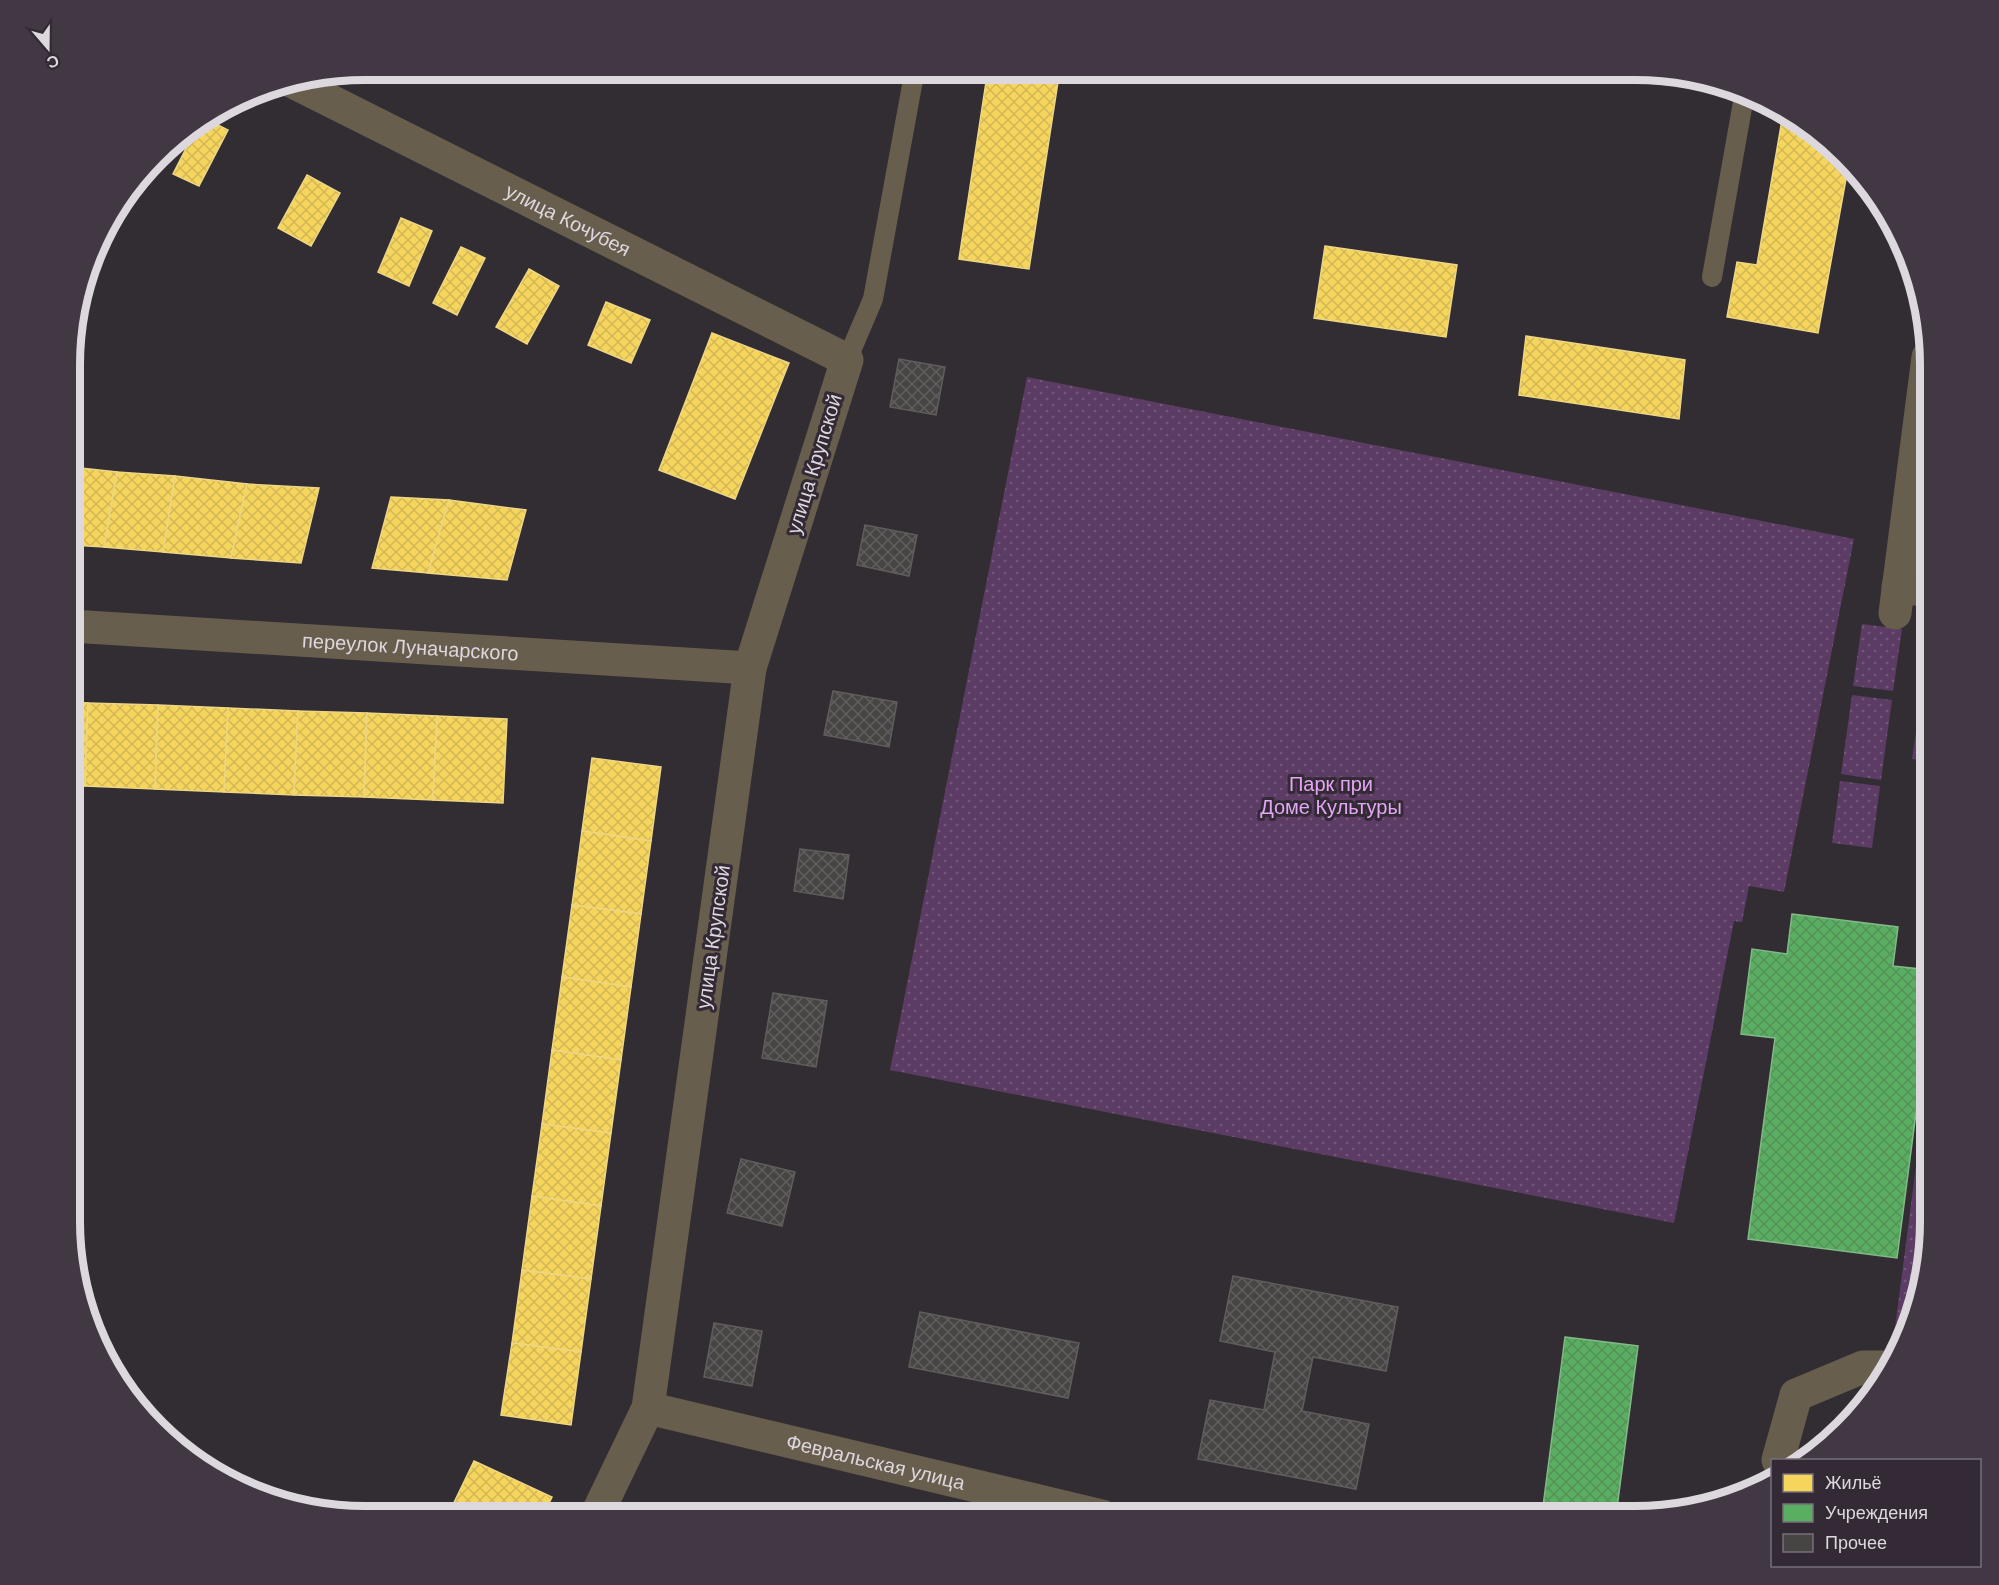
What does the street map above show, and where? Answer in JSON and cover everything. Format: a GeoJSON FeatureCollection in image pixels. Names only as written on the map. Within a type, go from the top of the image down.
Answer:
{"type":"FeatureCollection","features":[{"type":"Feature","properties":{"kind":"street","name":"улица Кочубея"},"geometry":{"type":"LineString","coordinates":[[302,87],[847,360]]}},
{"type":"Feature","properties":{"kind":"street","name":"улица Крупской"},"geometry":{"type":"LineString","coordinates":[[600,1506],[648,1408],[750,668],[847,360]]}},
{"type":"Feature","properties":{"kind":"street"},"geometry":{"type":"LineString","coordinates":[[1908,597],[1920,453]]}},
{"type":"Feature","properties":{"kind":"street","name":"переулок Луначарского"},"geometry":{"type":"LineString","coordinates":[[80,627],[750,668]]}},
{"type":"Feature","properties":{"kind":"street"},"geometry":{"type":"LineString","coordinates":[[1779,1459],[1796,1395],[1875,1367]]}},
{"type":"Feature","properties":{"kind":"street","name":"Февральская улица"},"geometry":{"type":"LineString","coordinates":[[648,1408],[1060,1506]]}},
{"type":"Feature","properties":{"kind":"lane"},"geometry":{"type":"LineString","coordinates":[[847,360],[873,299],[913,80]]}},
{"type":"Feature","properties":{"kind":"lane"},"geometry":{"type":"LineString","coordinates":[[1712,277],[1743,101]]}},
{"type":"Feature","properties":{"kind":"green space","name":"Парк при Доме Культуры"},"geometry":{"type":"Polygon","coordinates":[[[1027,377],[1854,539],[1784,892],[1749,886],[1742,922],[1734,921],[1674,1223],[890,1070],[1027,377]]]}},
{"type":"Feature","properties":{"kind":"green space"},"geometry":{"type":"Polygon","coordinates":[[[1862,624],[1902,629],[1893,691],[1853,686],[1862,624]]]}},
{"type":"Feature","properties":{"kind":"green space"},"geometry":{"type":"Polygon","coordinates":[[[1852,695],[1892,700],[1881,780],[1841,774],[1852,695]]]}},
{"type":"Feature","properties":{"kind":"green space"},"geometry":{"type":"Polygon","coordinates":[[[1920,704],[1920,760],[1912,759],[1920,704]]]}},
{"type":"Feature","properties":{"kind":"green space"},"geometry":{"type":"Polygon","coordinates":[[[1840,781],[1880,786],[1872,848],[1832,843],[1840,781]]]}},
{"type":"Feature","properties":{"kind":"green space"},"geometry":{"type":"Polygon","coordinates":[[[1920,1135],[1920,1220],[1917,1258],[1910,1294],[1894,1338],[1920,1135]]]}},
{"type":"Feature","properties":{"kind":"building: Жильё"},"geometry":{"type":"Polygon","coordinates":[[[986,80],[1058,80],[1029,269],[959,259],[986,80]]]}},
{"type":"Feature","properties":{"kind":"building: Жильё"},"geometry":{"type":"Polygon","coordinates":[[[1782,121],[1808,138],[1847,175],[1818,333],[1727,317],[1737,262],[1757,265],[1782,121]]]}},
{"type":"Feature","properties":{"kind":"building: Жильё"},"geometry":{"type":"Polygon","coordinates":[[[214,123],[228,130],[199,186],[173,174],[192,138],[214,123]]]}},
{"type":"Feature","properties":{"kind":"building: Жильё"},"geometry":{"type":"Polygon","coordinates":[[[307,175],[340,193],[311,246],[278,228],[307,175]]]}},
{"type":"Feature","properties":{"kind":"building: Жильё"},"geometry":{"type":"Polygon","coordinates":[[[401,218],[432,231],[409,286],[378,272],[401,218]]]}},
{"type":"Feature","properties":{"kind":"building: Жильё"},"geometry":{"type":"Polygon","coordinates":[[[1325,246],[1457,265],[1446,337],[1314,318],[1325,246]]]}},
{"type":"Feature","properties":{"kind":"building: Жильё"},"geometry":{"type":"Polygon","coordinates":[[[461,247],[485,258],[457,315],[433,303],[461,247]]]}},
{"type":"Feature","properties":{"kind":"building: Жильё"},"geometry":{"type":"Polygon","coordinates":[[[529,269],[559,286],[527,344],[496,327],[529,269]]]}},
{"type":"Feature","properties":{"kind":"building: Жильё"},"geometry":{"type":"Polygon","coordinates":[[[606,302],[650,320],[631,363],[588,345],[606,302]]]}},
{"type":"Feature","properties":{"kind":"building: Жильё"},"geometry":{"type":"Polygon","coordinates":[[[712,333],[789,363],[735,499],[659,470],[712,333]]]}},
{"type":"Feature","properties":{"kind":"building: Жильё"},"geometry":{"type":"Polygon","coordinates":[[[1526,336],[1685,360],[1679,419],[1519,395],[1526,336]]]}},
{"type":"Feature","properties":{"kind":"building: Жильё"},"geometry":{"type":"Polygon","coordinates":[[[80,468],[117,472],[104,547],[80,546],[80,468]]]}},
{"type":"Feature","properties":{"kind":"building: Жильё"},"geometry":{"type":"Polygon","coordinates":[[[117,472],[175,476],[163,552],[104,547],[117,472]]]}},
{"type":"Feature","properties":{"kind":"building: Жильё"},"geometry":{"type":"Polygon","coordinates":[[[175,476],[247,484],[231,558],[163,552],[175,476]]]}},
{"type":"Feature","properties":{"kind":"building: Жильё"},"geometry":{"type":"Polygon","coordinates":[[[247,484],[319,488],[301,563],[231,558],[247,484]]]}},
{"type":"Feature","properties":{"kind":"building: Жильё"},"geometry":{"type":"Polygon","coordinates":[[[391,497],[449,500],[428,573],[372,568],[391,497]]]}},
{"type":"Feature","properties":{"kind":"building: Жильё"},"geometry":{"type":"Polygon","coordinates":[[[449,500],[526,510],[507,580],[428,573],[449,500]]]}},
{"type":"Feature","properties":{"kind":"building: Жильё"},"geometry":{"type":"Polygon","coordinates":[[[80,703],[88,703],[85,786],[80,786],[80,703]]]}},
{"type":"Feature","properties":{"kind":"building: Жильё"},"geometry":{"type":"Polygon","coordinates":[[[88,703],[158,705],[155,789],[85,786],[88,703]]]}},
{"type":"Feature","properties":{"kind":"building: Жильё"},"geometry":{"type":"Polygon","coordinates":[[[158,705],[228,708],[224,792],[155,789],[158,705]]]}},
{"type":"Feature","properties":{"kind":"building: Жильё"},"geometry":{"type":"Polygon","coordinates":[[[228,708],[298,711],[294,795],[224,792],[228,708]]]}},
{"type":"Feature","properties":{"kind":"building: Жильё"},"geometry":{"type":"Polygon","coordinates":[[[298,711],[367,713],[364,797],[294,795],[298,711]]]}},
{"type":"Feature","properties":{"kind":"building: Жильё"},"geometry":{"type":"Polygon","coordinates":[[[367,713],[437,716],[433,800],[364,797],[367,713]]]}},
{"type":"Feature","properties":{"kind":"building: Жильё"},"geometry":{"type":"Polygon","coordinates":[[[437,716],[507,719],[503,803],[433,800],[437,716]]]}},
{"type":"Feature","properties":{"kind":"building: Жильё"},"geometry":{"type":"Polygon","coordinates":[[[592,758],[661,767],[651,841],[582,831],[592,758]]]}},
{"type":"Feature","properties":{"kind":"building: Жильё"},"geometry":{"type":"Polygon","coordinates":[[[582,831],[651,841],[641,914],[572,905],[582,831]]]}},
{"type":"Feature","properties":{"kind":"building: Жильё"},"geometry":{"type":"Polygon","coordinates":[[[572,905],[641,914],[631,987],[562,977],[572,905]]]}},
{"type":"Feature","properties":{"kind":"building: Жильё"},"geometry":{"type":"Polygon","coordinates":[[[562,977],[631,987],[621,1060],[552,1050],[562,977]]]}},
{"type":"Feature","properties":{"kind":"building: Жильё"},"geometry":{"type":"Polygon","coordinates":[[[552,1050],[621,1060],[611,1133],[542,1124],[552,1050]]]}},
{"type":"Feature","properties":{"kind":"building: Жильё"},"geometry":{"type":"Polygon","coordinates":[[[542,1124],[611,1133],[601,1206],[532,1196],[542,1124]]]}},
{"type":"Feature","properties":{"kind":"building: Жильё"},"geometry":{"type":"Polygon","coordinates":[[[532,1196],[601,1206],[591,1279],[522,1270],[532,1196]]]}},
{"type":"Feature","properties":{"kind":"building: Жильё"},"geometry":{"type":"Polygon","coordinates":[[[522,1270],[591,1279],[581,1352],[512,1343],[522,1270]]]}},
{"type":"Feature","properties":{"kind":"building: Жильё"},"geometry":{"type":"Polygon","coordinates":[[[512,1343],[581,1352],[571,1425],[501,1415],[512,1343]]]}},
{"type":"Feature","properties":{"kind":"building: Жильё"},"geometry":{"type":"Polygon","coordinates":[[[474,1461],[552,1497],[548,1506],[452,1506],[474,1461]]]}},
{"type":"Feature","properties":{"kind":"building: Учреждения"},"geometry":{"type":"Polygon","coordinates":[[[1792,914],[1898,927],[1893,966],[1920,969],[1920,1083],[1897,1258],[1748,1239],[1775,1038],[1741,1034],[1752,949],[1787,954],[1792,914]]]}},
{"type":"Feature","properties":{"kind":"building: Учреждения"},"geometry":{"type":"Polygon","coordinates":[[[1565,1337],[1638,1346],[1617,1506],[1543,1506],[1565,1337]]]}},
{"type":"Feature","properties":{"kind":"building: Прочее"},"geometry":{"type":"Polygon","coordinates":[[[899,359],[945,367],[936,415],[890,407],[899,359]]]}},
{"type":"Feature","properties":{"kind":"building: Прочее"},"geometry":{"type":"Polygon","coordinates":[[[865,525],[917,535],[909,576],[857,565],[865,525]]]}},
{"type":"Feature","properties":{"kind":"building: Прочее"},"geometry":{"type":"Polygon","coordinates":[[[833,691],[897,702],[889,747],[824,735],[833,691]]]}},
{"type":"Feature","properties":{"kind":"building: Прочее"},"geometry":{"type":"Polygon","coordinates":[[[800,849],[849,855],[843,899],[794,891],[800,849]]]}},
{"type":"Feature","properties":{"kind":"building: Прочее"},"geometry":{"type":"Polygon","coordinates":[[[773,993],[827,1001],[816,1067],[762,1058],[773,993]]]}},
{"type":"Feature","properties":{"kind":"building: Прочее"},"geometry":{"type":"Polygon","coordinates":[[[741,1159],[795,1172],[782,1226],[727,1213],[741,1159]]]}},
{"type":"Feature","properties":{"kind":"building: Прочее"},"geometry":{"type":"Polygon","coordinates":[[[1233,1276],[1398,1307],[1386,1371],[1313,1357],[1302,1411],[1369,1424],[1356,1489],[1198,1459],[1210,1400],[1264,1410],[1275,1352],[1220,1341],[1233,1276]]]}},
{"type":"Feature","properties":{"kind":"building: Прочее"},"geometry":{"type":"Polygon","coordinates":[[[920,1312],[1079,1343],[1068,1398],[909,1367],[920,1312]]]}},
{"type":"Feature","properties":{"kind":"building: Прочее"},"geometry":{"type":"Polygon","coordinates":[[[714,1323],[762,1331],[752,1386],[704,1377],[714,1323]]]}}]}
